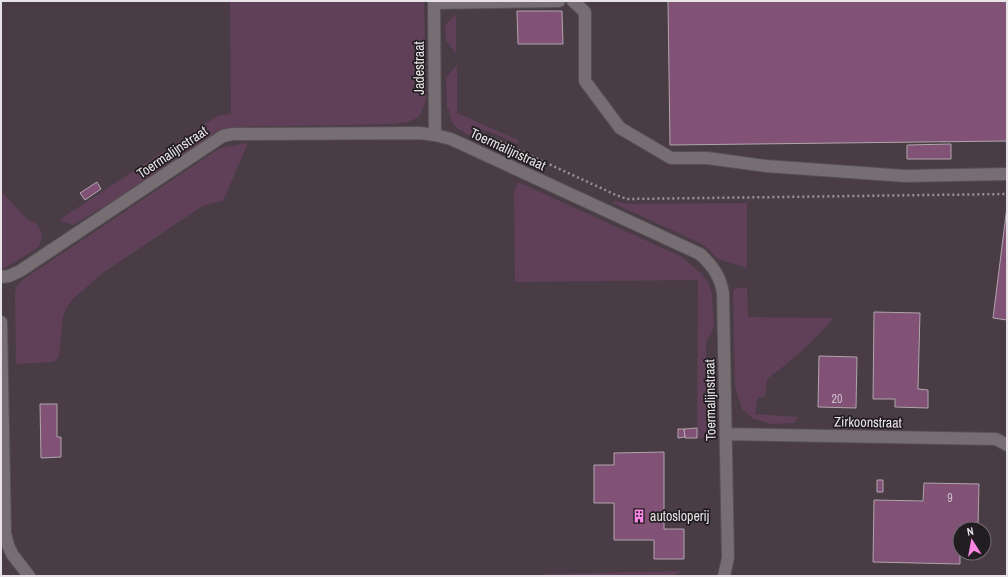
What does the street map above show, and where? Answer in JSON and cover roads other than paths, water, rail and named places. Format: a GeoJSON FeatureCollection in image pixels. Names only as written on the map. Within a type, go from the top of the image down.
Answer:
{"type":"FeatureCollection","features":[{"type":"Feature","properties":{"kind":"street"},"geometry":{"type":"LineString","coordinates":[[434,2],[559,1]]}},
{"type":"Feature","properties":{"kind":"street"},"geometry":{"type":"LineString","coordinates":[[562,1],[572,1],[585,12],[586,81],[620,128],[671,158],[707,158],[766,166],[905,176],[1007,174]]}},
{"type":"Feature","properties":{"kind":"street","name":"Jadestraat"},"geometry":{"type":"LineString","coordinates":[[434,2],[435,134]]}},
{"type":"Feature","properties":{"kind":"street","name":"Toermalijnstraat"},"geometry":{"type":"LineString","coordinates":[[1,278],[10,276],[20,271],[223,136],[233,134],[420,133],[435,134],[451,140],[700,254],[713,268],[718,276],[723,294],[728,558],[724,576]]}},
{"type":"Feature","properties":{"kind":"street"},"geometry":{"type":"LineString","coordinates":[[1,322],[5,533],[12,554],[29,576]]}},
{"type":"Feature","properties":{"kind":"street","name":"Zirkoonstraat"},"geometry":{"type":"LineString","coordinates":[[726,434],[996,439],[1007,445]]}},
{"type":"Feature","properties":{"kind":"place","name":"autosloperij"},"geometry":{"type":"Point","coordinates":[639,516]}}]}
